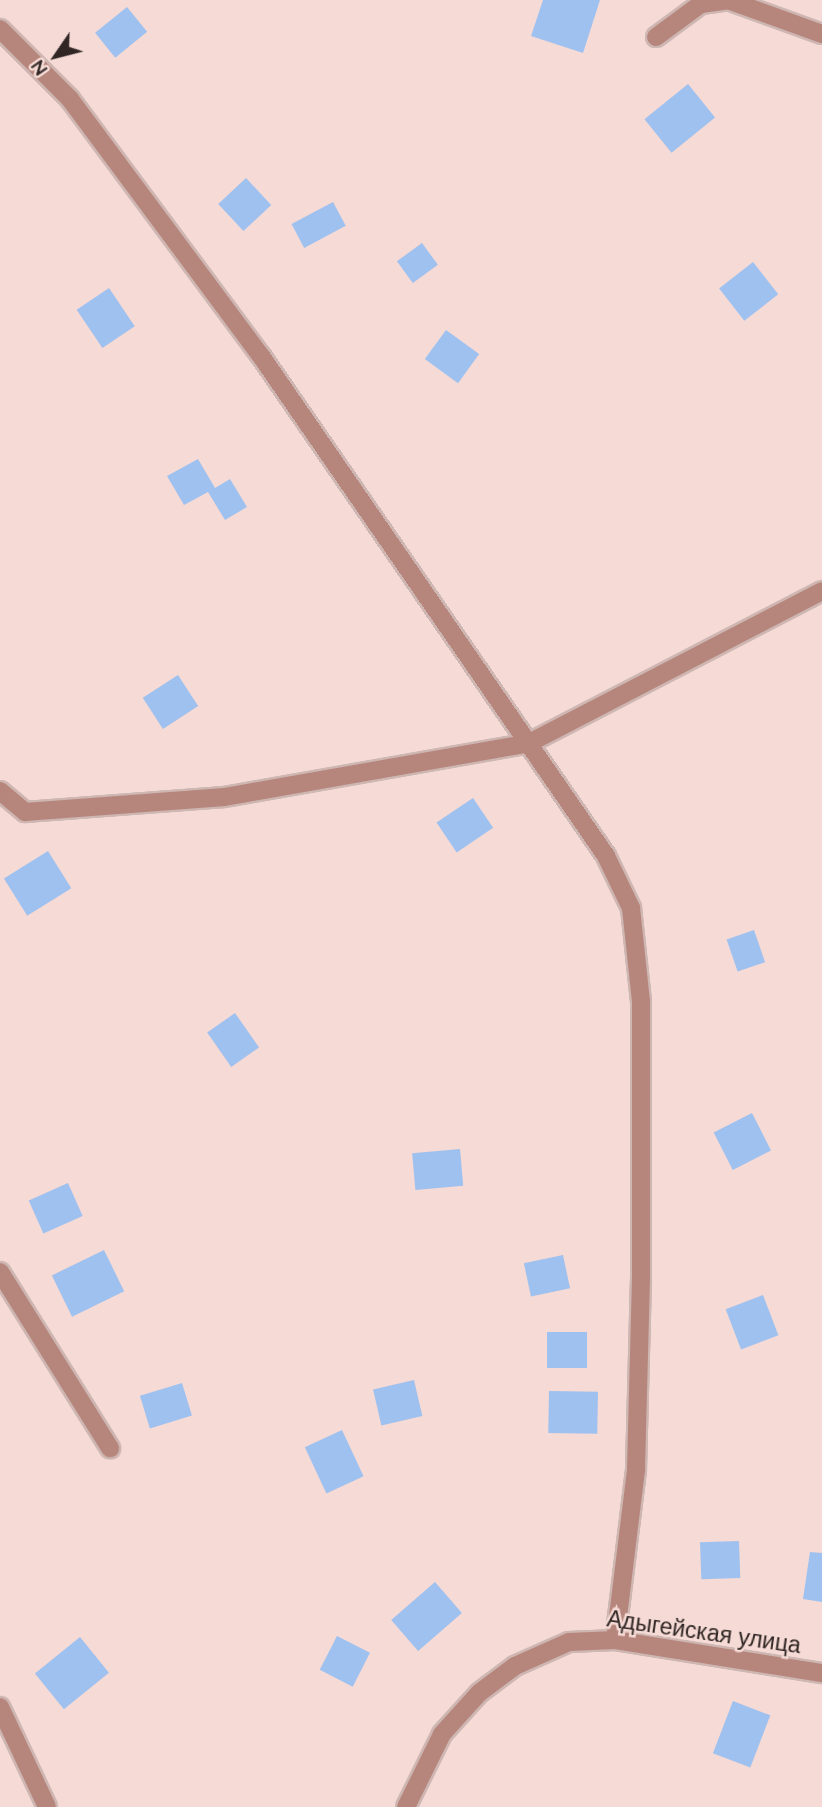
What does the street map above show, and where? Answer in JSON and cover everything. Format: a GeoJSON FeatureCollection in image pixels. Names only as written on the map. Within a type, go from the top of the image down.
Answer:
{"type":"FeatureCollection","features":[{"type":"Feature","properties":{"kind":"street"},"geometry":{"type":"LineString","coordinates":[[656,37],[701,4],[728,0],[822,34]]}},
{"type":"Feature","properties":{"kind":"street"},"geometry":{"type":"LineString","coordinates":[[0,29],[69,99],[261,356],[606,856],[631,908],[641,1002],[636,1470],[615,1640]]}},
{"type":"Feature","properties":{"kind":"street"},"geometry":{"type":"LineString","coordinates":[[0,791],[25,813],[224,797],[529,743],[822,591]]}},
{"type":"Feature","properties":{"kind":"street"},"geometry":{"type":"LineString","coordinates":[[0,1272],[5,1293],[110,1448]]}},
{"type":"Feature","properties":{"kind":"street","name":"Адыгейская улица"},"geometry":{"type":"LineString","coordinates":[[406,1807],[442,1734],[479,1693],[515,1666],[569,1642],[615,1640],[822,1673]]}},
{"type":"Feature","properties":{"kind":"street"},"geometry":{"type":"LineString","coordinates":[[0,1707],[47,1807]]}},
{"type":"Feature","properties":{"kind":"building"},"geometry":{"type":"Polygon","coordinates":[[[543,0],[600,0],[583,53],[531,36],[543,0]]]}},
{"type":"Feature","properties":{"kind":"building"},"geometry":{"type":"Polygon","coordinates":[[[127,7],[147,32],[115,58],[95,33],[127,7]]]}},
{"type":"Feature","properties":{"kind":"building"},"geometry":{"type":"Polygon","coordinates":[[[688,84],[715,117],[672,153],[644,119],[688,84]]]}},
{"type":"Feature","properties":{"kind":"building"},"geometry":{"type":"Polygon","coordinates":[[[246,178],[271,205],[243,231],[218,204],[246,178]]]}},
{"type":"Feature","properties":{"kind":"building"},"geometry":{"type":"Polygon","coordinates":[[[333,202],[346,226],[304,248],[292,224],[333,202]]]}},
{"type":"Feature","properties":{"kind":"building"},"geometry":{"type":"Polygon","coordinates":[[[422,243],[438,265],[413,283],[397,261],[422,243]]]}},
{"type":"Feature","properties":{"kind":"building"},"geometry":{"type":"Polygon","coordinates":[[[753,262],[778,294],[744,321],[719,288],[753,262]]]}},
{"type":"Feature","properties":{"kind":"building"},"geometry":{"type":"Polygon","coordinates":[[[109,288],[135,326],[102,348],[77,310],[109,288]]]}},
{"type":"Feature","properties":{"kind":"building"},"geometry":{"type":"Polygon","coordinates":[[[446,330],[479,354],[458,383],[425,359],[446,330]]]}},
{"type":"Feature","properties":{"kind":"building"},"geometry":{"type":"Polygon","coordinates":[[[198,459],[215,488],[230,479],[247,507],[225,520],[208,492],[184,505],[167,476],[198,459]]]}},
{"type":"Feature","properties":{"kind":"building"},"geometry":{"type":"Polygon","coordinates":[[[178,675],[198,706],[163,729],[143,698],[178,675]]]}},
{"type":"Feature","properties":{"kind":"building"},"geometry":{"type":"Polygon","coordinates":[[[473,798],[493,828],[457,852],[437,823],[473,798]]]}},
{"type":"Feature","properties":{"kind":"building"},"geometry":{"type":"Polygon","coordinates":[[[48,851],[71,888],[27,916],[4,879],[48,851]]]}},
{"type":"Feature","properties":{"kind":"building"},"geometry":{"type":"Polygon","coordinates":[[[754,930],[765,962],[738,972],[727,939],[754,930]]]}},
{"type":"Feature","properties":{"kind":"building"},"geometry":{"type":"Polygon","coordinates":[[[235,1013],[259,1047],[231,1067],[207,1033],[235,1013]]]}},
{"type":"Feature","properties":{"kind":"building"},"geometry":{"type":"Polygon","coordinates":[[[752,1113],[771,1150],[733,1170],[714,1133],[752,1113]]]}},
{"type":"Feature","properties":{"kind":"building"},"geometry":{"type":"Polygon","coordinates":[[[460,1149],[463,1186],[415,1190],[412,1153],[460,1149]]]}},
{"type":"Feature","properties":{"kind":"building"},"geometry":{"type":"Polygon","coordinates":[[[68,1183],[83,1216],[43,1233],[29,1200],[68,1183]]]}},
{"type":"Feature","properties":{"kind":"building"},"geometry":{"type":"Polygon","coordinates":[[[104,1250],[124,1291],[72,1317],[52,1275],[104,1250]]]}},
{"type":"Feature","properties":{"kind":"building"},"geometry":{"type":"Polygon","coordinates":[[[563,1255],[570,1288],[531,1297],[524,1263],[563,1255]]]}},
{"type":"Feature","properties":{"kind":"building"},"geometry":{"type":"Polygon","coordinates":[[[763,1295],[778,1335],[741,1349],[726,1309],[763,1295]]]}},
{"type":"Feature","properties":{"kind":"building"},"geometry":{"type":"Polygon","coordinates":[[[547,1332],[587,1332],[587,1368],[547,1368],[547,1332]]]}},
{"type":"Feature","properties":{"kind":"building"},"geometry":{"type":"Polygon","coordinates":[[[414,1380],[422,1416],[381,1425],[373,1389],[414,1380]]]}},
{"type":"Feature","properties":{"kind":"building"},"geometry":{"type":"Polygon","coordinates":[[[182,1383],[192,1416],[150,1428],[140,1396],[182,1383]]]}},
{"type":"Feature","properties":{"kind":"building"},"geometry":{"type":"Polygon","coordinates":[[[549,1391],[598,1392],[597,1434],[548,1433],[549,1391]]]}},
{"type":"Feature","properties":{"kind":"building"},"geometry":{"type":"Polygon","coordinates":[[[342,1430],[364,1476],[326,1494],[305,1447],[342,1430]]]}},
{"type":"Feature","properties":{"kind":"building"},"geometry":{"type":"Polygon","coordinates":[[[739,1541],[740,1578],[701,1579],[700,1542],[739,1541]]]}},
{"type":"Feature","properties":{"kind":"building"},"geometry":{"type":"Polygon","coordinates":[[[810,1552],[822,1553],[822,1602],[803,1599],[810,1552]]]}},
{"type":"Feature","properties":{"kind":"building"},"geometry":{"type":"Polygon","coordinates":[[[435,1582],[462,1613],[418,1651],[391,1620],[435,1582]]]}},
{"type":"Feature","properties":{"kind":"building"},"geometry":{"type":"Polygon","coordinates":[[[337,1636],[370,1653],[353,1687],[320,1670],[337,1636]]]}},
{"type":"Feature","properties":{"kind":"building"},"geometry":{"type":"Polygon","coordinates":[[[80,1637],[109,1673],[64,1709],[35,1674],[80,1637]]]}},
{"type":"Feature","properties":{"kind":"building"},"geometry":{"type":"Polygon","coordinates":[[[733,1701],[770,1715],[750,1768],[713,1753],[733,1701]]]}}]}
